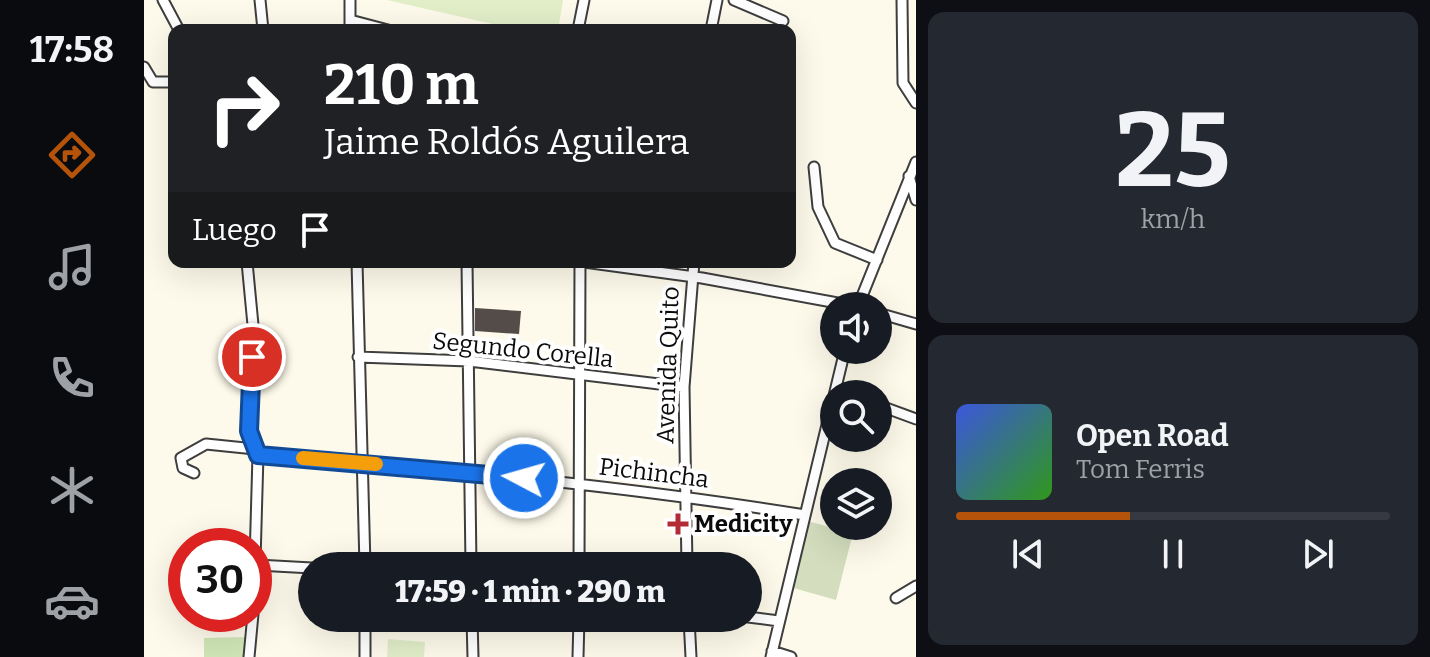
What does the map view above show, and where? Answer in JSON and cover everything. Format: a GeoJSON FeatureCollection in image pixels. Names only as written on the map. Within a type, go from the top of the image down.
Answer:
{"type":"FeatureCollection","features":[{"type":"Feature","properties":{"kind":"street"},"geometry":{"type":"LineString","coordinates":[[163,0],[176,24]]}},
{"type":"Feature","properties":{"kind":"street"},"geometry":{"type":"LineString","coordinates":[[260,0],[262,24]]}},
{"type":"Feature","properties":{"kind":"street"},"geometry":{"type":"LineString","coordinates":[[350,0],[350,24]]}},
{"type":"Feature","properties":{"kind":"street"},"geometry":{"type":"LineString","coordinates":[[579,24],[584,0]]}},
{"type":"Feature","properties":{"kind":"street"},"geometry":{"type":"LineString","coordinates":[[712,24],[717,0]]}},
{"type":"Feature","properties":{"kind":"street"},"geometry":{"type":"LineString","coordinates":[[734,0],[783,21]]}},
{"type":"Feature","properties":{"kind":"street"},"geometry":{"type":"LineString","coordinates":[[902,0],[903,83],[916,103]]}},
{"type":"Feature","properties":{"kind":"street"},"geometry":{"type":"LineString","coordinates":[[144,67],[153,82],[168,82]]}},
{"type":"Feature","properties":{"kind":"street"},"geometry":{"type":"LineString","coordinates":[[862,292],[916,162]]}},
{"type":"Feature","properties":{"kind":"street"},"geometry":{"type":"LineString","coordinates":[[814,167],[818,207],[835,243],[877,260]]}},
{"type":"Feature","properties":{"kind":"street"},"geometry":{"type":"LineString","coordinates":[[909,176],[916,200]]}},
{"type":"Feature","properties":{"kind":"street"},"geometry":{"type":"LineString","coordinates":[[248,268],[253,325],[249,431],[257,452],[257,528]]}},
{"type":"Feature","properties":{"kind":"street"},"geometry":{"type":"LineString","coordinates":[[357,268],[364,552]]}},
{"type":"Feature","properties":{"kind":"street"},"geometry":{"type":"LineString","coordinates":[[467,268],[471,552]]}},
{"type":"Feature","properties":{"kind":"street"},"geometry":{"type":"LineString","coordinates":[[579,552],[578,375],[582,268]]}},
{"type":"Feature","properties":{"kind":"street"},"geometry":{"type":"LineString","coordinates":[[626,268],[820,300]]}},
{"type":"Feature","properties":{"kind":"street","name":"Avenida Quito"},"geometry":{"type":"LineString","coordinates":[[687,552],[684,387],[693,268]]}},
{"type":"Feature","properties":{"kind":"street"},"geometry":{"type":"LineString","coordinates":[[892,317],[916,324]]}},
{"type":"Feature","properties":{"kind":"street","name":"Segundo Corella"},"geometry":{"type":"LineString","coordinates":[[358,357],[469,361],[684,387]]}},
{"type":"Feature","properties":{"kind":"street"},"geometry":{"type":"LineString","coordinates":[[892,410],[916,419]]}},
{"type":"Feature","properties":{"kind":"street","name":"Pichincha"},"geometry":{"type":"LineString","coordinates":[[194,473],[183,468],[181,458],[206,444],[257,452],[685,496],[805,515]]}},
{"type":"Feature","properties":{"kind":"street"},"geometry":{"type":"LineString","coordinates":[[791,657],[772,654],[820,450]]}},
{"type":"Feature","properties":{"kind":"street"},"geometry":{"type":"LineString","coordinates":[[272,566],[298,567]]}},
{"type":"Feature","properties":{"kind":"street"},"geometry":{"type":"LineString","coordinates":[[896,598],[916,586]]}},
{"type":"Feature","properties":{"kind":"street"},"geometry":{"type":"LineString","coordinates":[[762,619],[779,621]]}},
{"type":"Feature","properties":{"kind":"street"},"geometry":{"type":"LineString","coordinates":[[249,657],[251,632]]}},
{"type":"Feature","properties":{"kind":"street"},"geometry":{"type":"LineString","coordinates":[[365,632],[365,657]]}},
{"type":"Feature","properties":{"kind":"street"},"geometry":{"type":"LineString","coordinates":[[472,632],[473,657]]}},
{"type":"Feature","properties":{"kind":"street"},"geometry":{"type":"LineString","coordinates":[[578,657],[579,632]]}},
{"type":"Feature","properties":{"kind":"street"},"geometry":{"type":"LineString","coordinates":[[690,632],[691,657]]}},
{"type":"Feature","properties":{"kind":"green space"},"geometry":{"type":"Polygon","coordinates":[[[387,0],[563,0],[559,24],[493,24],[387,0]]]}},
{"type":"Feature","properties":{"kind":"green space"},"geometry":{"type":"Polygon","coordinates":[[[807,521],[820,524],[820,540],[851,540],[836,600],[790,587],[807,521]]]}},
{"type":"Feature","properties":{"kind":"green space"},"geometry":{"type":"Polygon","coordinates":[[[246,637],[245,657],[204,657],[204,638],[246,637]]]}},
{"type":"Feature","properties":{"kind":"green space"},"geometry":{"type":"Polygon","coordinates":[[[388,639],[425,642],[424,657],[387,657],[388,639]]]}},
{"type":"Feature","properties":{"kind":"building"},"geometry":{"type":"Polygon","coordinates":[[[475,308],[521,311],[519,334],[475,331],[475,308]]]}},
{"type":"Feature","properties":{"kind":"slow traffic"},"geometry":{"type":"LineString","coordinates":[[303,458],[376,464]]}},
{"type":"Feature","properties":{"kind":"place","name":"Medicity"},"geometry":{"type":"Point","coordinates":[678,524]}},
{"type":"Feature","properties":{"kind":"route"},"geometry":{"type":"LineString","coordinates":[[252,357],[249,431],[258,455],[524,478]]}}]}
